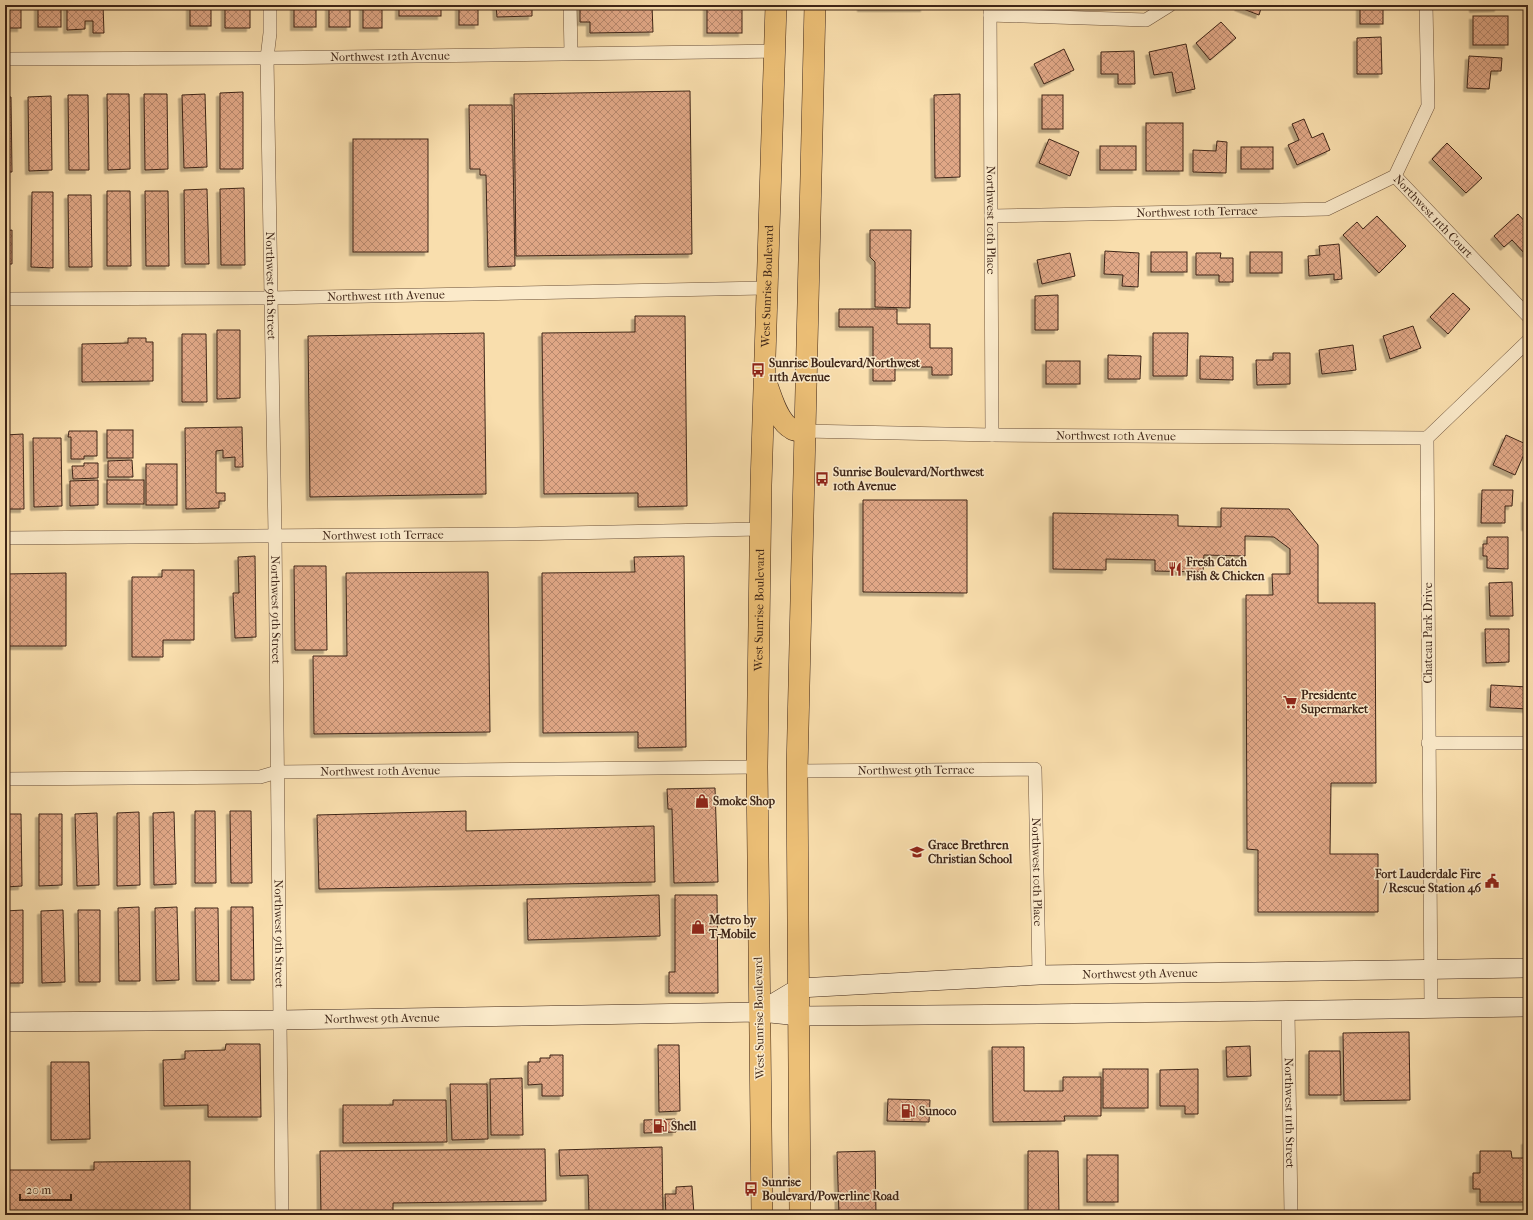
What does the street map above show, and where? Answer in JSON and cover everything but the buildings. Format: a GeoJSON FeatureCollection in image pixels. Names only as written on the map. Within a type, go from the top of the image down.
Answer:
{"type":"FeatureCollection","features":[{"type":"Feature","properties":{"kind":"main road","name":"West Sunrise Boulevard"},"geometry":{"type":"LineString","coordinates":[[762,1215],[757,767],[760,529],[776,5]]}},
{"type":"Feature","properties":{"kind":"main road"},"geometry":{"type":"LineString","coordinates":[[800,1215],[797,771],[815,5]]}},
{"type":"Feature","properties":{"kind":"main road"},"geometry":{"type":"LineString","coordinates":[[764,377],[776,410],[785,423],[792,430],[804,431]]}},
{"type":"Feature","properties":{"kind":"main road","name":"Northwest 9th Avenue"},"geometry":{"type":"LineString","coordinates":[[759,1012],[799,988],[1039,976],[1528,968]]}},
{"type":"Feature","properties":{"kind":"main road","name":"Northwest 9th Avenue"},"geometry":{"type":"LineString","coordinates":[[5,1022],[280,1020],[759,1012],[799,1016],[1288,1011],[1430,1007],[1528,1007]]}},
{"type":"Feature","properties":{"kind":"street","name":"Northwest 9th Street"},"geometry":{"type":"LineString","coordinates":[[270,5],[270,34],[267,58],[282,1215]]}},
{"type":"Feature","properties":{"kind":"street"},"geometry":{"type":"LineString","coordinates":[[570,5],[571,53]]}},
{"type":"Feature","properties":{"kind":"street"},"geometry":{"type":"LineString","coordinates":[[990,10],[1146,20],[1170,5]]}},
{"type":"Feature","properties":{"kind":"street","name":"Northwest 11th Court"},"geometry":{"type":"LineString","coordinates":[[1426,5],[1428,106],[1395,176],[1528,316]]}},
{"type":"Feature","properties":{"kind":"street","name":"Northwest 10th Place"},"geometry":{"type":"LineString","coordinates":[[990,10],[992,435]]}},
{"type":"Feature","properties":{"kind":"street","name":"Northwest 12th Avenue"},"geometry":{"type":"LineString","coordinates":[[5,59],[267,58],[774,51]]}},
{"type":"Feature","properties":{"kind":"street","name":"Northwest 10th Terrace"},"geometry":{"type":"LineString","coordinates":[[991,216],[1327,209],[1395,176]]}},
{"type":"Feature","properties":{"kind":"street","name":"Northwest 11th Avenue"},"geometry":{"type":"LineString","coordinates":[[5,299],[270,298],[767,288]]}},
{"type":"Feature","properties":{"kind":"street"},"geometry":{"type":"LineString","coordinates":[[1427,438],[1528,341]]}},
{"type":"Feature","properties":{"kind":"street","name":"Northwest 10th Avenue"},"geometry":{"type":"LineString","coordinates":[[804,431],[992,435],[1427,438]]}},
{"type":"Feature","properties":{"kind":"street","name":"Chateau Park Drive"},"geometry":{"type":"LineString","coordinates":[[1427,438],[1430,1007]]}},
{"type":"Feature","properties":{"kind":"street","name":"Northwest 10th Terrace"},"geometry":{"type":"LineString","coordinates":[[5,538],[516,534],[760,529]]}},
{"type":"Feature","properties":{"kind":"street"},"geometry":{"type":"LineString","coordinates":[[1428,743],[1528,743]]}},
{"type":"Feature","properties":{"kind":"street","name":"Northwest 10th Avenue"},"geometry":{"type":"LineString","coordinates":[[5,780],[260,777],[277,772],[757,767]]}},
{"type":"Feature","properties":{"kind":"street","name":"Northwest 10th Place"},"geometry":{"type":"LineString","coordinates":[[1035,769],[1039,976]]}},
{"type":"Feature","properties":{"kind":"street","name":"Northwest 9th Terrace"},"geometry":{"type":"LineString","coordinates":[[797,771],[1035,769]]}},
{"type":"Feature","properties":{"kind":"street","name":"Northwest 11th Street"},"geometry":{"type":"LineString","coordinates":[[1288,1011],[1291,1215]]}},
{"type":"Feature","properties":{"kind":"place","name":"Sunrise Boulevard/Northwest 11th Avenue"},"geometry":{"type":"Point","coordinates":[758,370]}},
{"type":"Feature","properties":{"kind":"place","name":"Sunrise Boulevard/Northwest 10th Avenue"},"geometry":{"type":"Point","coordinates":[822,479]}},
{"type":"Feature","properties":{"kind":"place","name":"Fresh Catch Fish & Chicken"},"geometry":{"type":"Point","coordinates":[1175,569]}},
{"type":"Feature","properties":{"kind":"place","name":"Presidente Supermarket"},"geometry":{"type":"Point","coordinates":[1290,702]}},
{"type":"Feature","properties":{"kind":"place","name":"Smoke Shop"},"geometry":{"type":"Point","coordinates":[702,801]}},
{"type":"Feature","properties":{"kind":"place","name":"Grace Brethren Christian School"},"geometry":{"type":"Point","coordinates":[917,852]}},
{"type":"Feature","properties":{"kind":"place","name":"Fort Lauderdale Fire / Rescue Station 46"},"geometry":{"type":"Point","coordinates":[1492,881]}},
{"type":"Feature","properties":{"kind":"place","name":"Metro by T-Mobile"},"geometry":{"type":"Point","coordinates":[698,927]}},
{"type":"Feature","properties":{"kind":"place","name":"Sunoco"},"geometry":{"type":"Point","coordinates":[908,1111]}},
{"type":"Feature","properties":{"kind":"place","name":"Shell"},"geometry":{"type":"Point","coordinates":[660,1126]}},
{"type":"Feature","properties":{"kind":"place","name":"Sunrise Boulevard/Powerline Road"},"geometry":{"type":"Point","coordinates":[751,1189]}}]}
